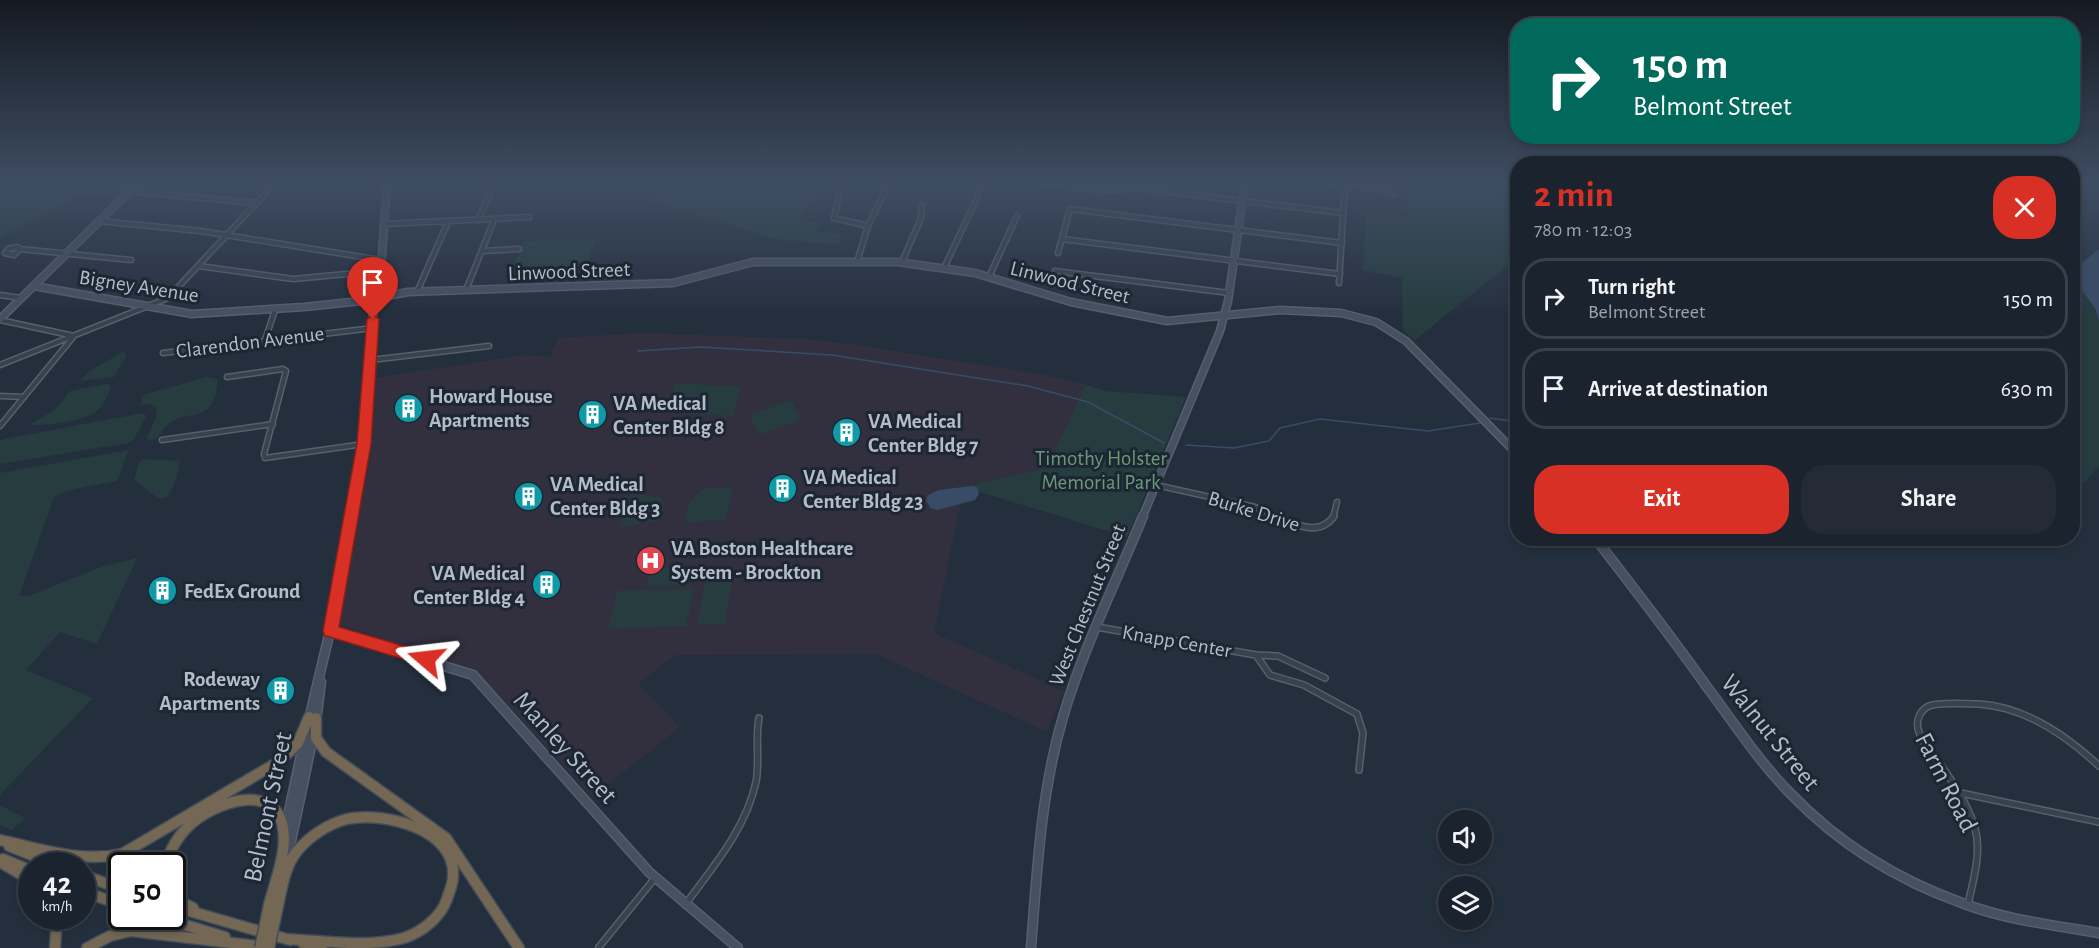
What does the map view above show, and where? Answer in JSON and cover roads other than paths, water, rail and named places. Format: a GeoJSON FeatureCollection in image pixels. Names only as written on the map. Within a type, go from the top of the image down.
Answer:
{"type":"FeatureCollection","features":[{"type":"Feature","properties":{"kind":"highway"},"geometry":{"type":"LineString","coordinates":[[0,841],[90,859],[122,854],[284,758],[300,739],[313,718]]}},
{"type":"Feature","properties":{"kind":"highway"},"geometry":{"type":"LineString","coordinates":[[313,718],[315,735],[326,752],[446,838],[519,948]]}},
{"type":"Feature","properties":{"kind":"highway"},"geometry":{"type":"LineString","coordinates":[[171,852],[176,842],[192,823],[217,807],[245,800],[260,801],[275,809],[283,828],[281,848]]}},
{"type":"Feature","properties":{"kind":"highway"},"geometry":{"type":"LineString","coordinates":[[280,892],[290,864],[303,844],[320,829],[336,821],[354,817],[383,816],[412,825],[439,843],[448,855],[453,869],[453,885],[443,908],[432,921],[411,935],[381,942],[286,939]]}},
{"type":"Feature","properties":{"kind":"highway"},"geometry":{"type":"LineString","coordinates":[[0,841],[26,852]]}},
{"type":"Feature","properties":{"kind":"highway","name":"Belmont Street"},"geometry":{"type":"LineString","coordinates":[[269,948],[281,848]]}},
{"type":"Feature","properties":{"kind":"highway"},"geometry":{"type":"LineString","coordinates":[[0,860],[18,866]]}},
{"type":"Feature","properties":{"kind":"highway"},"geometry":{"type":"LineString","coordinates":[[0,860],[18,872]]}},
{"type":"Feature","properties":{"kind":"highway","name":"Belmont Street"},"geometry":{"type":"LineString","coordinates":[[260,947],[273,905],[280,892]]}},
{"type":"Feature","properties":{"kind":"highway"},"geometry":{"type":"LineString","coordinates":[[186,904],[227,923]]}},
{"type":"Feature","properties":{"kind":"highway"},"geometry":{"type":"LineString","coordinates":[[186,910],[322,948]]}},
{"type":"Feature","properties":{"kind":"highway"},"geometry":{"type":"LineString","coordinates":[[186,925],[260,947]]}},
{"type":"Feature","properties":{"kind":"highway"},"geometry":{"type":"LineString","coordinates":[[56,948],[57,930]]}},
{"type":"Feature","properties":{"kind":"highway"},"geometry":{"type":"LineString","coordinates":[[87,948],[110,936],[131,931],[260,947]]}},
{"type":"Feature","properties":{"kind":"main road"},"geometry":{"type":"LineString","coordinates":[[0,320],[92,227]]}},
{"type":"Feature","properties":{"kind":"main road","name":"Belmont Street"},"geometry":{"type":"LineString","coordinates":[[280,892],[364,444],[372,328],[384,227]]}},
{"type":"Feature","properties":{"kind":"main road","name":"West Chestnut Street"},"geometry":{"type":"LineString","coordinates":[[1031,948],[1040,837],[1050,764],[1065,708],[1224,316],[1238,230]]}},
{"type":"Feature","properties":{"kind":"main road","name":"Linwood Street"},"geometry":{"type":"LineString","coordinates":[[375,297],[417,292],[650,285],[693,281],[750,262],[902,262],[944,267],[989,277],[1071,302],[1161,320],[1185,321],[1280,310],[1341,313],[1365,318],[1397,333],[1510,447]]}},
{"type":"Feature","properties":{"kind":"main road","name":"Bigney Avenue"},"geometry":{"type":"LineString","coordinates":[[34,286],[189,314],[275,310],[361,301],[375,297]]}},
{"type":"Feature","properties":{"kind":"main road","name":"Walnut Street"},"geometry":{"type":"LineString","coordinates":[[1601,546],[1650,608],[1749,746],[1790,794],[1828,828],[1870,858],[1920,886],[1968,905],[2022,920],[2099,933]]}},
{"type":"Feature","properties":{"kind":"main road","name":"Manley Street"},"geometry":{"type":"LineString","coordinates":[[330,631],[473,675],[655,878],[738,948]]}},
{"type":"Feature","properties":{"kind":"main road","name":"Belmont Street"},"geometry":{"type":"LineString","coordinates":[[281,848],[313,718]]}},
{"type":"Feature","properties":{"kind":"street"},"geometry":{"type":"LineString","coordinates":[[156,227],[228,235],[381,260]]}},
{"type":"Feature","properties":{"kind":"street"},"geometry":{"type":"LineString","coordinates":[[0,365],[171,296],[235,227]]}},
{"type":"Feature","properties":{"kind":"street"},"geometry":{"type":"LineString","coordinates":[[417,292],[446,227]]}},
{"type":"Feature","properties":{"kind":"street"},"geometry":{"type":"LineString","coordinates":[[466,290],[491,227]]}},
{"type":"Feature","properties":{"kind":"street"},"geometry":{"type":"LineString","coordinates":[[856,262],[868,227]]}},
{"type":"Feature","properties":{"kind":"street"},"geometry":{"type":"LineString","coordinates":[[902,262],[917,227]]}},
{"type":"Feature","properties":{"kind":"street"},"geometry":{"type":"LineString","coordinates":[[944,267],[963,227]]}},
{"type":"Feature","properties":{"kind":"street"},"geometry":{"type":"LineString","coordinates":[[989,277],[1012,227]]}},
{"type":"Feature","properties":{"kind":"street"},"geometry":{"type":"LineString","coordinates":[[1058,253],[1065,227]]}},
{"type":"Feature","properties":{"kind":"street"},"geometry":{"type":"LineString","coordinates":[[1216,227],[1342,243]]}},
{"type":"Feature","properties":{"kind":"street"},"geometry":{"type":"LineString","coordinates":[[1339,283],[1343,227]]}},
{"type":"Feature","properties":{"kind":"street"},"geometry":{"type":"LineString","coordinates":[[1062,239],[1340,274]]}},
{"type":"Feature","properties":{"kind":"street"},"geometry":{"type":"LineString","coordinates":[[20,249],[131,260]]}},
{"type":"Feature","properties":{"kind":"street"},"geometry":{"type":"LineString","coordinates":[[482,251],[519,249]]}},
{"type":"Feature","properties":{"kind":"street"},"geometry":{"type":"LineString","coordinates":[[199,266],[293,279],[379,271]]}},
{"type":"Feature","properties":{"kind":"street"},"geometry":{"type":"LineString","coordinates":[[1055,271],[1229,293]]}},
{"type":"Feature","properties":{"kind":"street"},"geometry":{"type":"LineString","coordinates":[[0,295],[21,298]]}},
{"type":"Feature","properties":{"kind":"street"},"geometry":{"type":"LineString","coordinates":[[266,340],[275,310]]}},
{"type":"Feature","properties":{"kind":"street"},"geometry":{"type":"LineString","coordinates":[[0,320],[74,336]]}},
{"type":"Feature","properties":{"kind":"street","name":"Clarendon Avenue"},"geometry":{"type":"LineString","coordinates":[[163,352],[372,328]]}},
{"type":"Feature","properties":{"kind":"street"},"geometry":{"type":"LineString","coordinates":[[0,426],[74,336]]}},
{"type":"Feature","properties":{"kind":"street"},"geometry":{"type":"LineString","coordinates":[[371,360],[489,346]]}},
{"type":"Feature","properties":{"kind":"street"},"geometry":{"type":"LineString","coordinates":[[227,376],[285,370],[286,374],[264,458],[271,459],[364,444]]}},
{"type":"Feature","properties":{"kind":"street"},"geometry":{"type":"LineString","coordinates":[[0,396],[24,397]]}},
{"type":"Feature","properties":{"kind":"street"},"geometry":{"type":"LineString","coordinates":[[162,441],[273,424]]}},
{"type":"Feature","properties":{"kind":"street","name":"Burke Drive"},"geometry":{"type":"LineString","coordinates":[[1156,485],[1257,507],[1308,528],[1321,527],[1331,522],[1335,515],[1337,502]]}},
{"type":"Feature","properties":{"kind":"street","name":"Knapp Center"},"geometry":{"type":"LineString","coordinates":[[1097,627],[1256,655],[1278,656],[1325,678]]}},
{"type":"Feature","properties":{"kind":"street"},"geometry":{"type":"LineString","coordinates":[[1256,655],[1269,675],[1304,685],[1358,714],[1362,720],[1359,770]]}},
{"type":"Feature","properties":{"kind":"street","name":"Farm Road"},"geometry":{"type":"LineString","coordinates":[[1968,905],[1978,844],[1976,830],[1948,775],[1918,732],[1917,721],[1921,710],[1929,706],[1985,705],[2023,714],[2072,742],[2099,766]]}},
{"type":"Feature","properties":{"kind":"street"},"geometry":{"type":"LineString","coordinates":[[685,905],[732,836],[748,804],[757,776],[759,718]]}},
{"type":"Feature","properties":{"kind":"street"},"geometry":{"type":"LineString","coordinates":[[1956,792],[2099,822]]}},
{"type":"Feature","properties":{"kind":"street"},"geometry":{"type":"LineString","coordinates":[[599,947],[655,878]]}},
{"type":"Feature","properties":{"kind":"water"},"geometry":{"type":"Polygon","coordinates":[[[2099,249],[2099,321],[2095,308],[2080,288],[2082,263],[2099,249]]]}},
{"type":"Feature","properties":{"kind":"water"},"geometry":{"type":"Polygon","coordinates":[[[977,487],[979,494],[975,500],[937,510],[931,508],[926,501],[928,495],[939,490],[977,487]]]}},
{"type":"Feature","properties":{"kind":"waterway"},"geometry":{"type":"LineString","coordinates":[[638,351],[701,347],[832,355],[1028,386],[1088,402],[1164,443]]}},
{"type":"Feature","properties":{"kind":"waterway"},"geometry":{"type":"LineString","coordinates":[[1490,418],[1510,421]]}},
{"type":"Feature","properties":{"kind":"waterway"},"geometry":{"type":"LineString","coordinates":[[1186,445],[1234,448],[1269,441],[1280,428],[1320,419],[1428,431],[1480,423]]}},
{"type":"Feature","properties":{"kind":"place","name":"Howard House Apartments"},"geometry":{"type":"Point","coordinates":[408,408]}},
{"type":"Feature","properties":{"kind":"place","name":"VA Medical Center Bldg 8"},"geometry":{"type":"Point","coordinates":[592,415]}},
{"type":"Feature","properties":{"kind":"place","name":"VA Medical Center Bldg 7"},"geometry":{"type":"Point","coordinates":[847,433]}},
{"type":"Feature","properties":{"kind":"place","name":"VA Medical Center Bldg 23"},"geometry":{"type":"Point","coordinates":[782,489]}},
{"type":"Feature","properties":{"kind":"place","name":"VA Medical Center Bldg 3"},"geometry":{"type":"Point","coordinates":[529,496]}},
{"type":"Feature","properties":{"kind":"place","name":"VA Boston Healthcare System - Brockton"},"geometry":{"type":"Point","coordinates":[650,560]}},
{"type":"Feature","properties":{"kind":"place","name":"VA Medical Center Bldg 4"},"geometry":{"type":"Point","coordinates":[546,585]}},
{"type":"Feature","properties":{"kind":"place","name":"FedEx Ground"},"geometry":{"type":"Point","coordinates":[163,591]}},
{"type":"Feature","properties":{"kind":"place","name":"Rodeway Apartments"},"geometry":{"type":"Point","coordinates":[281,691]}},
{"type":"Feature","properties":{"kind":"park label","name":"Timothy Holster Memorial Park"},"geometry":{"type":"Point","coordinates":[1101,470]}}]}
